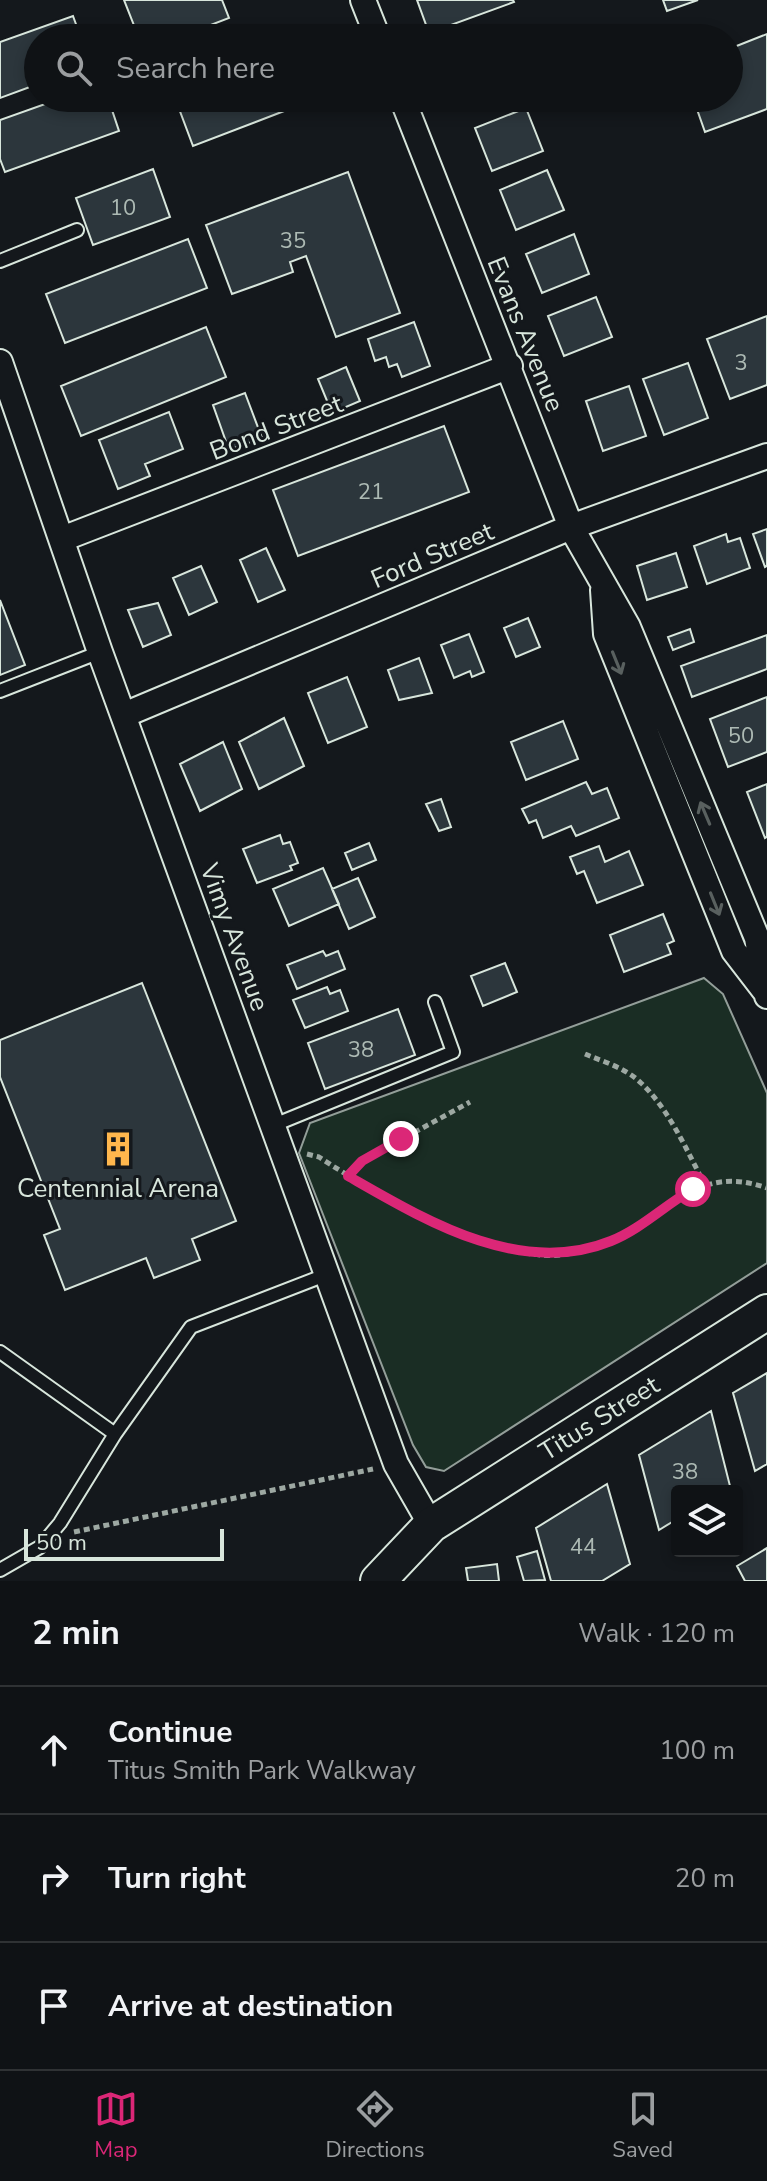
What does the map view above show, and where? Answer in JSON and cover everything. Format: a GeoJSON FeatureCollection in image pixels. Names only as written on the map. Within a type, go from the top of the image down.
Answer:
{"type":"FeatureCollection","features":[{"type":"Feature","properties":{"kind":"main road","name":"Titus Street"},"geometry":{"type":"LineString","coordinates":[[378,1581],[431,1525],[767,1312]]}},
{"type":"Feature","properties":{"kind":"street"},"geometry":{"type":"LineString","coordinates":[[363,0],[372,24]]}},
{"type":"Feature","properties":{"kind":"street","name":"Evans Avenue"},"geometry":{"type":"LineString","coordinates":[[408,112],[571,527],[603,588],[628,627],[757,938],[766,994]]}},
{"type":"Feature","properties":{"kind":"street","name":"Vimy Avenue"},"geometry":{"type":"LineString","coordinates":[[0,362],[100,652],[396,1464],[431,1525]]}},
{"type":"Feature","properties":{"kind":"street","name":"Bond Street"},"geometry":{"type":"LineString","coordinates":[[62,539],[510,366]]}},
{"type":"Feature","properties":{"kind":"street","name":"Ford Street"},"geometry":{"type":"LineString","coordinates":[[124,715],[571,527],[767,456]]}},
{"type":"Feature","properties":{"kind":"lane"},"geometry":{"type":"LineString","coordinates":[[0,261],[77,230]]}},
{"type":"Feature","properties":{"kind":"lane"},"geometry":{"type":"LineString","coordinates":[[0,691],[100,652]]}},
{"type":"Feature","properties":{"kind":"lane"},"geometry":{"type":"LineString","coordinates":[[274,1125],[453,1052],[435,1002]]}},
{"type":"Feature","properties":{"kind":"lane"},"geometry":{"type":"LineString","coordinates":[[0,1570],[40,1547],[60,1523],[115,1434],[191,1327],[328,1274]]}},
{"type":"Feature","properties":{"kind":"lane"},"geometry":{"type":"LineString","coordinates":[[0,1352],[115,1434]]}},
{"type":"Feature","properties":{"kind":"path"},"geometry":{"type":"LineString","coordinates":[[585,1054],[617,1066],[641,1082],[667,1117],[705,1185]]}},
{"type":"Feature","properties":{"kind":"path"},"geometry":{"type":"LineString","coordinates":[[348,1176],[362,1161],[470,1102]]}},
{"type":"Feature","properties":{"kind":"path"},"geometry":{"type":"LineString","coordinates":[[319,1157],[348,1176],[450,1230],[520,1251],[561,1255],[625,1234],[678,1197],[705,1185],[749,1182],[767,1188]]}},
{"type":"Feature","properties":{"kind":"path"},"geometry":{"type":"LineString","coordinates":[[60,1523],[76,1533],[396,1464]]}},
{"type":"Feature","properties":{"kind":"green space"},"geometry":{"type":"Polygon","coordinates":[[[704,978],[723,994],[767,1093],[767,1263],[444,1471],[426,1467],[413,1445],[299,1153],[310,1123],[704,978]]]}},
{"type":"Feature","properties":{"kind":"building"},"geometry":{"type":"Polygon","coordinates":[[[124,0],[222,0],[229,18],[213,24],[133,24],[124,0]]]}},
{"type":"Feature","properties":{"kind":"building"},"geometry":{"type":"Polygon","coordinates":[[[417,0],[514,2],[454,24],[426,24],[417,0]]]}},
{"type":"Feature","properties":{"kind":"building"},"geometry":{"type":"Polygon","coordinates":[[[663,0],[698,0],[667,11],[663,0]]]}},
{"type":"Feature","properties":{"kind":"building"},"geometry":{"type":"Polygon","coordinates":[[[73,16],[76,24],[51,24],[73,16]]]}},
{"type":"Feature","properties":{"kind":"building"},"geometry":{"type":"Polygon","coordinates":[[[24,33],[24,89],[0,98],[0,42],[24,33]]]}},
{"type":"Feature","properties":{"kind":"building"},"geometry":{"type":"Polygon","coordinates":[[[767,34],[767,109],[705,132],[698,112],[743,112],[743,43],[767,34]]]}},
{"type":"Feature","properties":{"kind":"building"},"geometry":{"type":"Polygon","coordinates":[[[24,111],[113,112],[119,131],[5,172],[0,159],[0,120],[24,111]]]}},
{"type":"Feature","properties":{"kind":"building"},"geometry":{"type":"Polygon","coordinates":[[[180,112],[282,112],[193,146],[180,112]]]}},
{"type":"Feature","properties":{"kind":"building"},"geometry":{"type":"Polygon","coordinates":[[[516,112],[528,112],[543,151],[492,171],[475,128],[516,112]]]}},
{"type":"Feature","properties":{"kind":"building"},"geometry":{"type":"Polygon","coordinates":[[[153,169],[170,217],[93,245],[76,198],[153,169]]]}},
{"type":"Feature","properties":{"kind":"building"},"geometry":{"type":"Polygon","coordinates":[[[547,170],[564,210],[516,230],[500,190],[547,170]]]}},
{"type":"Feature","properties":{"kind":"building"},"geometry":{"type":"Polygon","coordinates":[[[348,172],[400,313],[336,337],[306,256],[290,262],[293,272],[232,294],[206,225],[348,172]]]}},
{"type":"Feature","properties":{"kind":"building"},"geometry":{"type":"Polygon","coordinates":[[[574,234],[589,274],[542,293],[526,254],[574,234]]]}},
{"type":"Feature","properties":{"kind":"building"},"geometry":{"type":"Polygon","coordinates":[[[188,239],[207,288],[65,343],[46,294],[188,239]]]}},
{"type":"Feature","properties":{"kind":"building"},"geometry":{"type":"Polygon","coordinates":[[[596,297],[612,337],[564,356],[548,316],[596,297]]]}},
{"type":"Feature","properties":{"kind":"building"},"geometry":{"type":"Polygon","coordinates":[[[767,316],[767,385],[730,399],[707,339],[767,316]]]}},
{"type":"Feature","properties":{"kind":"building"},"geometry":{"type":"Polygon","coordinates":[[[414,322],[430,366],[402,377],[397,364],[389,367],[386,357],[375,361],[368,339],[414,322]]]}},
{"type":"Feature","properties":{"kind":"building"},"geometry":{"type":"Polygon","coordinates":[[[206,327],[226,377],[81,436],[61,386],[206,327]]]}},
{"type":"Feature","properties":{"kind":"building"},"geometry":{"type":"Polygon","coordinates":[[[688,363],[708,418],[664,435],[643,379],[688,363]]]}},
{"type":"Feature","properties":{"kind":"building"},"geometry":{"type":"Polygon","coordinates":[[[346,367],[360,401],[332,413],[318,379],[346,367]]]}},
{"type":"Feature","properties":{"kind":"building"},"geometry":{"type":"Polygon","coordinates":[[[629,386],[646,436],[603,451],[586,401],[629,386]]]}},
{"type":"Feature","properties":{"kind":"building"},"geometry":{"type":"Polygon","coordinates":[[[245,393],[262,438],[229,450],[213,405],[245,393]]]}},
{"type":"Feature","properties":{"kind":"building"},"geometry":{"type":"Polygon","coordinates":[[[169,412],[183,449],[145,464],[150,476],[118,489],[99,440],[169,412]]]}},
{"type":"Feature","properties":{"kind":"building"},"geometry":{"type":"Polygon","coordinates":[[[444,426],[469,492],[298,556],[273,490],[444,426]]]}},
{"type":"Feature","properties":{"kind":"building"},"geometry":{"type":"Polygon","coordinates":[[[767,529],[767,566],[765,567],[753,534],[767,529]]]}},
{"type":"Feature","properties":{"kind":"building"},"geometry":{"type":"Polygon","coordinates":[[[726,534],[728,542],[740,538],[750,568],[707,584],[694,546],[726,534]]]}},
{"type":"Feature","properties":{"kind":"building"},"geometry":{"type":"Polygon","coordinates":[[[266,548],[285,590],[258,602],[240,560],[266,548]]]}},
{"type":"Feature","properties":{"kind":"building"},"geometry":{"type":"Polygon","coordinates":[[[676,553],[687,587],[647,600],[637,566],[676,553]]]}},
{"type":"Feature","properties":{"kind":"building"},"geometry":{"type":"Polygon","coordinates":[[[201,566],[217,602],[189,615],[173,578],[201,566]]]}},
{"type":"Feature","properties":{"kind":"building"},"geometry":{"type":"Polygon","coordinates":[[[0,600],[25,665],[0,675],[0,600]]]}},
{"type":"Feature","properties":{"kind":"building"},"geometry":{"type":"Polygon","coordinates":[[[158,603],[171,635],[143,647],[128,610],[158,603]]]}},
{"type":"Feature","properties":{"kind":"building"},"geometry":{"type":"Polygon","coordinates":[[[528,618],[540,647],[516,657],[504,628],[528,618]]]}},
{"type":"Feature","properties":{"kind":"building"},"geometry":{"type":"Polygon","coordinates":[[[690,629],[694,642],[673,650],[668,637],[690,629]]]}},
{"type":"Feature","properties":{"kind":"building"},"geometry":{"type":"Polygon","coordinates":[[[469,634],[484,672],[472,677],[470,671],[454,678],[441,645],[469,634]]]}},
{"type":"Feature","properties":{"kind":"building"},"geometry":{"type":"Polygon","coordinates":[[[767,635],[767,669],[692,697],[681,666],[767,635]]]}},
{"type":"Feature","properties":{"kind":"building"},"geometry":{"type":"Polygon","coordinates":[[[419,658],[432,693],[399,700],[388,670],[419,658]]]}},
{"type":"Feature","properties":{"kind":"building"},"geometry":{"type":"Polygon","coordinates":[[[347,677],[367,727],[328,743],[308,693],[347,677]]]}},
{"type":"Feature","properties":{"kind":"building"},"geometry":{"type":"Polygon","coordinates":[[[767,697],[767,752],[728,767],[710,719],[767,697]]]}},
{"type":"Feature","properties":{"kind":"building"},"geometry":{"type":"Polygon","coordinates":[[[284,718],[304,766],[259,789],[239,742],[284,718]]]}},
{"type":"Feature","properties":{"kind":"building"},"geometry":{"type":"Polygon","coordinates":[[[563,721],[578,759],[526,780],[511,742],[563,721]]]}},
{"type":"Feature","properties":{"kind":"building"},"geometry":{"type":"Polygon","coordinates":[[[223,742],[242,789],[200,811],[180,764],[223,742]]]}},
{"type":"Feature","properties":{"kind":"building"},"geometry":{"type":"Polygon","coordinates":[[[586,782],[592,794],[607,788],[619,818],[576,836],[571,826],[543,838],[536,820],[529,823],[522,809],[586,782]]]}},
{"type":"Feature","properties":{"kind":"building"},"geometry":{"type":"Polygon","coordinates":[[[767,784],[767,837],[765,838],[747,792],[767,784]]]}},
{"type":"Feature","properties":{"kind":"building"},"geometry":{"type":"Polygon","coordinates":[[[441,799],[451,827],[439,831],[426,804],[441,799]]]}},
{"type":"Feature","properties":{"kind":"building"},"geometry":{"type":"Polygon","coordinates":[[[280,835],[283,844],[290,842],[298,863],[290,866],[292,870],[257,883],[243,849],[280,835]]]}},
{"type":"Feature","properties":{"kind":"building"},"geometry":{"type":"Polygon","coordinates":[[[369,843],[376,860],[352,870],[345,853],[369,843]]]}},
{"type":"Feature","properties":{"kind":"building"},"geometry":{"type":"Polygon","coordinates":[[[599,846],[605,862],[629,851],[643,885],[597,903],[584,871],[577,874],[570,857],[599,846]]]}},
{"type":"Feature","properties":{"kind":"building"},"geometry":{"type":"Polygon","coordinates":[[[323,868],[339,904],[289,926],[273,889],[323,868]]]}},
{"type":"Feature","properties":{"kind":"building"},"geometry":{"type":"Polygon","coordinates":[[[358,878],[375,917],[349,929],[332,889],[358,878]]]}},
{"type":"Feature","properties":{"kind":"building"},"geometry":{"type":"Polygon","coordinates":[[[663,914],[674,941],[667,944],[671,954],[624,972],[610,935],[663,914]]]}},
{"type":"Feature","properties":{"kind":"building"},"geometry":{"type":"Polygon","coordinates":[[[323,951],[326,956],[338,951],[345,969],[297,989],[287,965],[323,951]]]}},
{"type":"Feature","properties":{"kind":"building"},"geometry":{"type":"Polygon","coordinates":[[[505,963],[517,992],[483,1006],[471,976],[505,963]]]}},
{"type":"Feature","properties":{"kind":"building","name":"Centennial Arena"},"geometry":{"type":"Polygon","coordinates":[[[142,983],[236,1221],[192,1239],[200,1260],[154,1278],[146,1258],[65,1290],[44,1235],[60,1229],[0,1077],[0,1040],[142,983]]]}},
{"type":"Feature","properties":{"kind":"building"},"geometry":{"type":"Polygon","coordinates":[[[327,987],[330,994],[340,990],[348,1011],[305,1028],[293,1000],[327,987]]]}},
{"type":"Feature","properties":{"kind":"building"},"geometry":{"type":"Polygon","coordinates":[[[398,1009],[415,1055],[325,1089],[308,1043],[398,1009]]]}},
{"type":"Feature","properties":{"kind":"building"},"geometry":{"type":"Polygon","coordinates":[[[767,1373],[767,1464],[755,1471],[733,1393],[767,1373]]]}},
{"type":"Feature","properties":{"kind":"building"},"geometry":{"type":"Polygon","coordinates":[[[711,1411],[730,1485],[671,1485],[671,1523],[659,1530],[639,1455],[711,1411]]]}},
{"type":"Feature","properties":{"kind":"building"},"geometry":{"type":"Polygon","coordinates":[[[607,1484],[630,1564],[602,1581],[551,1581],[536,1528],[607,1484]]]}},
{"type":"Feature","properties":{"kind":"building"},"geometry":{"type":"Polygon","coordinates":[[[767,1548],[767,1581],[745,1581],[737,1566],[767,1548]]]}},
{"type":"Feature","properties":{"kind":"building"},"geometry":{"type":"Polygon","coordinates":[[[537,1551],[545,1580],[524,1581],[517,1557],[537,1551]]]}},
{"type":"Feature","properties":{"kind":"building"},"geometry":{"type":"Polygon","coordinates":[[[497,1564],[499,1581],[468,1581],[466,1568],[497,1564]]]}},
{"type":"Feature","properties":{"kind":"place","name":"Centennial Arena"},"geometry":{"type":"Point","coordinates":[118,1149]}},
{"type":"Feature","properties":{"kind":"route"},"geometry":{"type":"LineString","coordinates":[[401,1139],[362,1161],[348,1176],[450,1230],[494,1245],[537,1254],[561,1255],[610,1242],[640,1226],[693,1189]]}}]}
